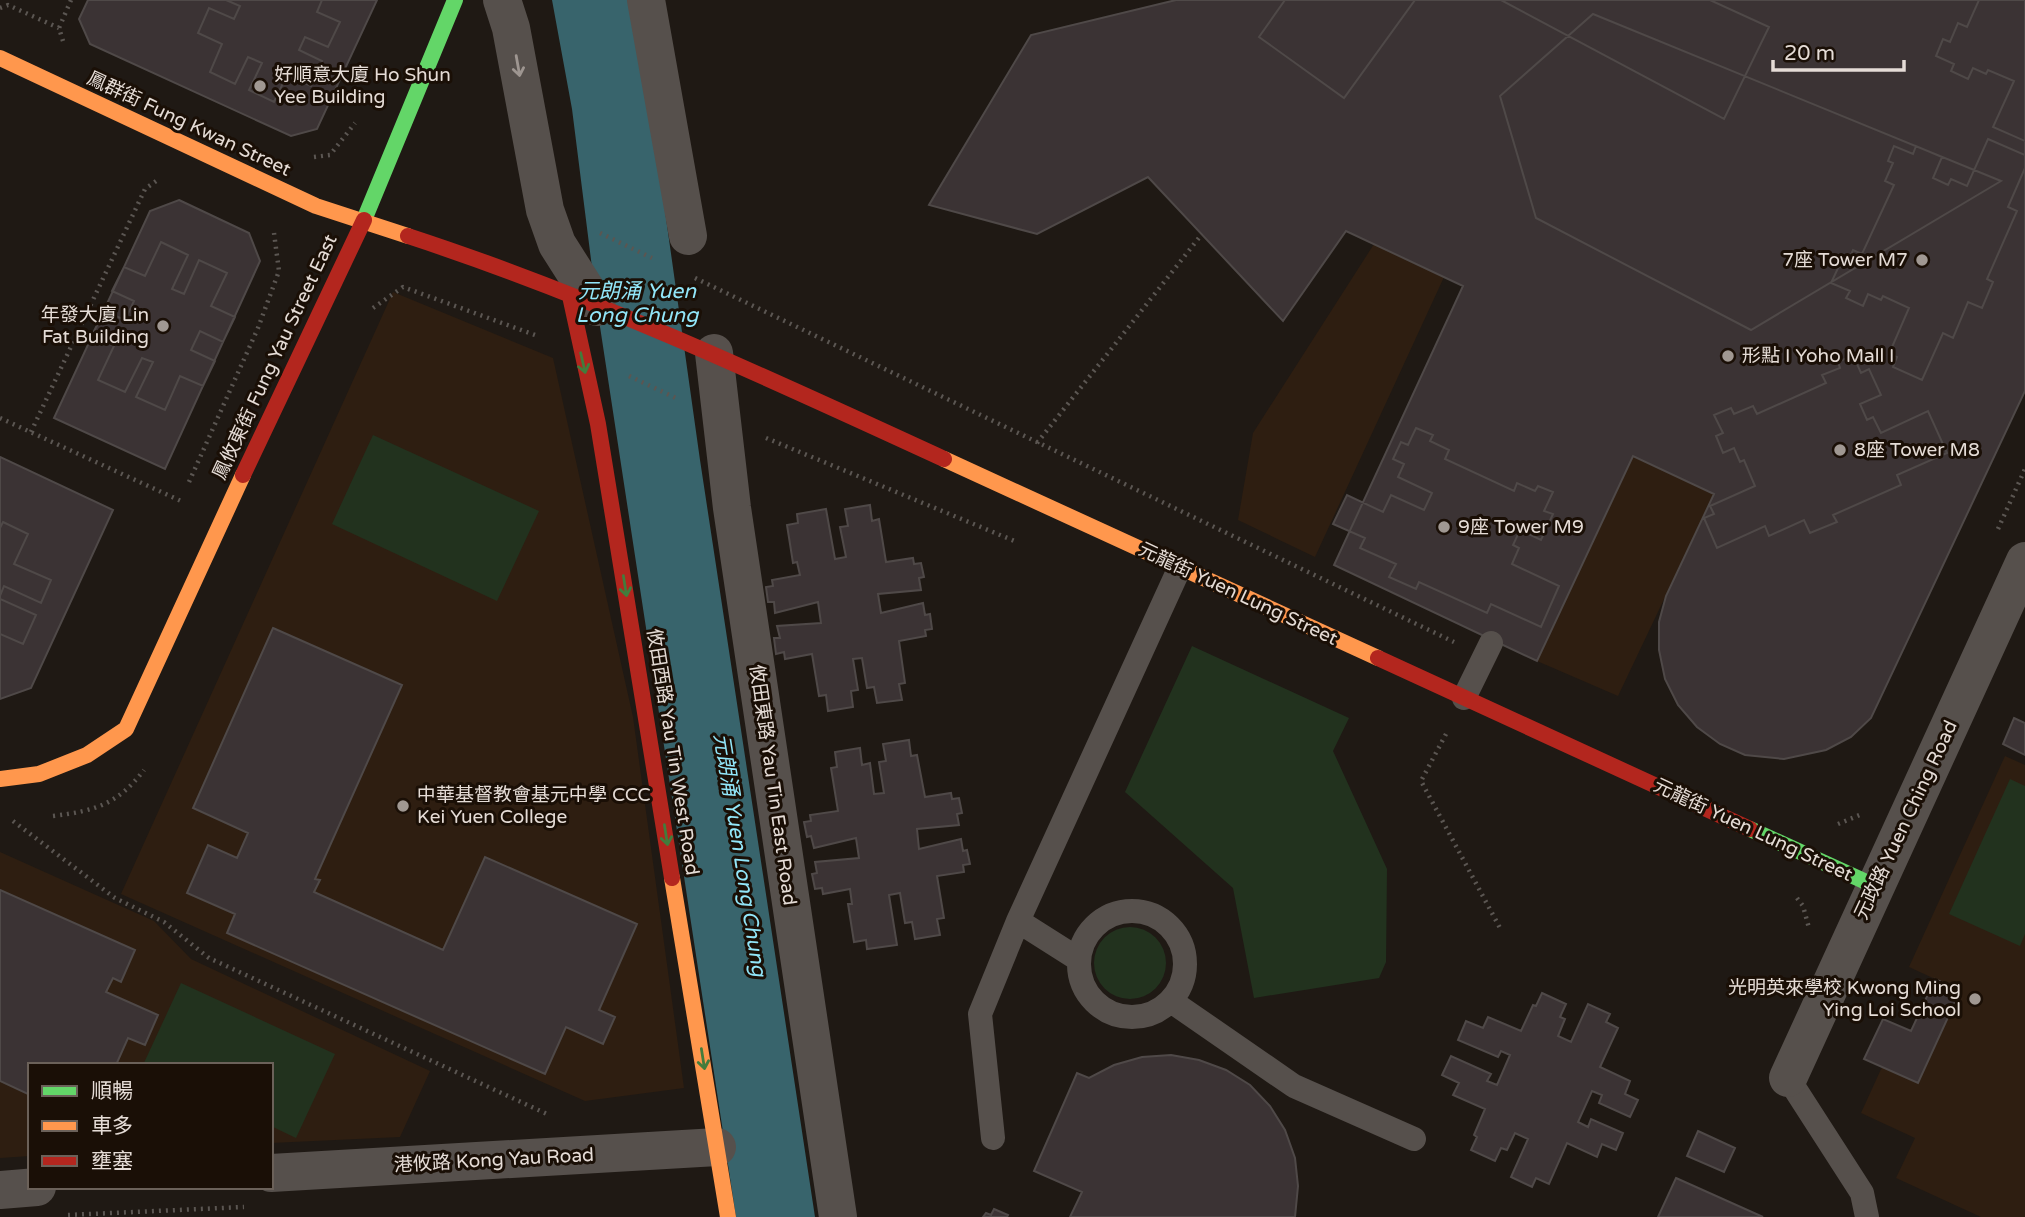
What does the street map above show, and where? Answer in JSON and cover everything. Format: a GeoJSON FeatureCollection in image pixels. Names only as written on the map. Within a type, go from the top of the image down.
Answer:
{"type":"FeatureCollection","features":[{"type":"Feature","properties":{"kind":"street","name":"鳳攸東街 Fung Yau Street East"},"geometry":{"type":"LineString","coordinates":[[0,779],[39,774],[75,760],[126,729],[222,518],[305,350],[363,222],[455,0]]}},
{"type":"Feature","properties":{"kind":"street"},"geometry":{"type":"LineString","coordinates":[[502,0],[511,28],[545,210],[557,244],[584,301]]}},
{"type":"Feature","properties":{"kind":"street"},"geometry":{"type":"LineString","coordinates":[[646,0],[675,249]]}},
{"type":"Feature","properties":{"kind":"street","name":"鳳群街 Fung Kwan Street"},"geometry":{"type":"LineString","coordinates":[[0,58],[289,194],[363,222]]}},
{"type":"Feature","properties":{"kind":"street","name":"元龍街 Yuen Lung Street"},"geometry":{"type":"LineString","coordinates":[[363,222],[472,257],[699,347],[1875,886]]}},
{"type":"Feature","properties":{"kind":"street","name":"攸田西路 Yau Tin West Road"},"geometry":{"type":"LineString","coordinates":[[584,301],[598,424],[728,1217]]}},
{"type":"Feature","properties":{"kind":"street","name":"攸田東路 Yau Tin East Road"},"geometry":{"type":"LineString","coordinates":[[699,347],[838,1217]]}},
{"type":"Feature","properties":{"kind":"street","name":"元政路 Yuen Ching Road"},"geometry":{"type":"LineString","coordinates":[[1788,1079],[1875,886],[2022,577]]}},
{"type":"Feature","properties":{"kind":"street","name":"港攸路 Kong Yau Road"},"geometry":{"type":"LineString","coordinates":[[273,1173],[717,1147]]}},
{"type":"Feature","properties":{"kind":"street"},"geometry":{"type":"LineString","coordinates":[[0,1189],[28,1187]]}},
{"type":"Feature","properties":{"kind":"lane"},"geometry":{"type":"LineString","coordinates":[[993,1138],[980,1014],[1018,921],[1180,567]]}},
{"type":"Feature","properties":{"kind":"lane"},"geometry":{"type":"LineString","coordinates":[[1464,698],[1488,650]]}},
{"type":"Feature","properties":{"kind":"lane"},"geometry":{"type":"LineString","coordinates":[[1126,911],[1144,912],[1162,919],[1175,933],[1183,949],[1185,967],[1181,985],[1171,1001],[1143,1016],[1111,1013],[1086,991],[1079,959],[1083,941],[1093,926],[1108,915],[1126,911]]}},
{"type":"Feature","properties":{"kind":"lane"},"geometry":{"type":"LineString","coordinates":[[1018,921],[1079,959]]}},
{"type":"Feature","properties":{"kind":"lane"},"geometry":{"type":"LineString","coordinates":[[1171,1001],[1294,1086],[1414,1139]]}},
{"type":"Feature","properties":{"kind":"lane"},"geometry":{"type":"LineString","coordinates":[[1788,1079],[1862,1193],[1867,1217]]}},
{"type":"Feature","properties":{"kind":"path"},"geometry":{"type":"LineString","coordinates":[[58,28],[71,0]]}},
{"type":"Feature","properties":{"kind":"path"},"geometry":{"type":"LineString","coordinates":[[0,8],[10,3],[58,28],[66,49]]}},
{"type":"Feature","properties":{"kind":"path"},"geometry":{"type":"LineString","coordinates":[[306,158],[330,155],[357,119]]}},
{"type":"Feature","properties":{"kind":"path"},"geometry":{"type":"LineString","coordinates":[[31,432],[145,189],[163,177]]}},
{"type":"Feature","properties":{"kind":"path"},"geometry":{"type":"LineString","coordinates":[[175,513],[258,328],[279,271],[274,231],[267,226]]}},
{"type":"Feature","properties":{"kind":"path"},"geometry":{"type":"LineString","coordinates":[[599,232],[675,249]]}},
{"type":"Feature","properties":{"kind":"path"},"geometry":{"type":"LineString","coordinates":[[1037,443],[1202,234]]}},
{"type":"Feature","properties":{"kind":"path"},"geometry":{"type":"LineString","coordinates":[[687,274],[1037,443],[1488,650]]}},
{"type":"Feature","properties":{"kind":"path"},"geometry":{"type":"LineString","coordinates":[[369,314],[375,304],[404,287],[535,335]]}},
{"type":"Feature","properties":{"kind":"path"},"geometry":{"type":"LineString","coordinates":[[623,373],[711,414],[1025,545]]}},
{"type":"Feature","properties":{"kind":"path"},"geometry":{"type":"LineString","coordinates":[[0,418],[181,501]]}},
{"type":"Feature","properties":{"kind":"path"},"geometry":{"type":"LineString","coordinates":[[1997,532],[2025,469]]}},
{"type":"Feature","properties":{"kind":"path"},"geometry":{"type":"LineString","coordinates":[[1444,729],[1456,735]]}},
{"type":"Feature","properties":{"kind":"path"},"geometry":{"type":"LineString","coordinates":[[49,816],[85,812],[127,792],[149,762]]}},
{"type":"Feature","properties":{"kind":"path"},"geometry":{"type":"LineString","coordinates":[[1421,781],[1500,928]]}},
{"type":"Feature","properties":{"kind":"path"},"geometry":{"type":"LineString","coordinates":[[1835,825],[1863,814],[1870,804]]}},
{"type":"Feature","properties":{"kind":"path"},"geometry":{"type":"LineString","coordinates":[[0,823],[25,819]]}},
{"type":"Feature","properties":{"kind":"path"},"geometry":{"type":"LineString","coordinates":[[13,821],[115,898],[164,922],[209,958],[560,1119]]}},
{"type":"Feature","properties":{"kind":"path"},"geometry":{"type":"LineString","coordinates":[[1794,895],[1803,906],[1810,934]]}},
{"type":"Feature","properties":{"kind":"shaded area"},"geometry":{"type":"Polygon","coordinates":[[[1374,244],[1444,277],[1315,557],[1238,520],[1253,433],[1374,244]]]}},
{"type":"Feature","properties":{"kind":"shaded area","name":"中華基督教會基元中學 CCC Kei Yuen College"},"geometry":{"type":"Polygon","coordinates":[[[393,292],[553,358],[633,717],[684,1088],[585,1101],[121,894],[393,292]]]}},
{"type":"Feature","properties":{"kind":"shaded area"},"geometry":{"type":"Polygon","coordinates":[[[1633,456],[1714,494],[1618,696],[1537,661],[1633,456]]]}},
{"type":"Feature","properties":{"kind":"shaded area","name":"光明英來學校 Kwong Ming Ying Loi School"},"geometry":{"type":"Polygon","coordinates":[[[2005,756],[2025,765],[2025,1217],[1981,1217],[1896,1178],[1915,1138],[1861,1113],[1882,1067],[1864,1059],[1883,1019],[1911,1031],[1935,979],[1909,967],[2005,756]]]}},
{"type":"Feature","properties":{"kind":"shaded area"},"geometry":{"type":"Polygon","coordinates":[[[0,852],[154,921],[191,959],[430,1071],[400,1137],[273,1143],[273,1063],[28,1063],[28,1156],[0,1158],[0,852]]]}},
{"type":"Feature","properties":{"kind":"green space"},"geometry":{"type":"Polygon","coordinates":[[[373,435],[539,511],[497,601],[332,524],[373,435]]]}},
{"type":"Feature","properties":{"kind":"green space"},"geometry":{"type":"Polygon","coordinates":[[[1192,646],[1349,718],[1333,751],[1387,869],[1386,962],[1379,978],[1254,998],[1233,888],[1125,792],[1192,646]]]}},
{"type":"Feature","properties":{"kind":"green space"},"geometry":{"type":"Polygon","coordinates":[[[2010,779],[2025,786],[2025,934],[2020,946],[1949,914],[2010,779]]]}},
{"type":"Feature","properties":{"kind":"green space"},"geometry":{"type":"Polygon","coordinates":[[[1130,927],[1150,933],[1160,943],[1166,963],[1160,983],[1150,993],[1130,999],[1110,993],[1100,983],[1094,963],[1100,943],[1110,933],[1130,927]]]}},
{"type":"Feature","properties":{"kind":"green space"},"geometry":{"type":"Polygon","coordinates":[[[181,983],[335,1054],[296,1138],[273,1127],[273,1063],[144,1063],[181,983]]]}},
{"type":"Feature","properties":{"kind":"water","name":"元朗涌 Yuen Long Chung"},"geometry":{"type":"Polygon","coordinates":[[[552,0],[631,0],[649,97],[700,460],[815,1217],[736,1217],[597,307],[572,109],[552,0]]]}},
{"type":"Feature","properties":{"kind":"building","name":"好順意大廈 Ho Shun Yee Building"},"geometry":{"type":"Polygon","coordinates":[[[88,0],[377,0],[317,129],[291,136],[90,44],[79,19],[88,0]]]}},
{"type":"Feature","properties":{"kind":"building"},"geometry":{"type":"Polygon","coordinates":[[[226,0],[322,0],[317,12],[340,22],[328,47],[305,37],[299,50],[322,61],[311,86],[287,75],[274,102],[249,90],[262,63],[248,57],[235,84],[210,72],[222,44],[198,33],[209,8],[234,19],[240,6],[226,0]]]}},
{"type":"Feature","properties":{"kind":"building","name":"形點 I Yoho Mall I"},"geometry":{"type":"Polygon","coordinates":[[[1176,0],[2025,0],[2025,391],[1871,718],[1851,737],[1826,750],[1784,759],[1745,755],[1720,744],[1697,727],[1678,705],[1665,679],[1659,650],[1659,622],[1666,596],[1714,494],[1633,456],[1537,661],[1334,565],[1463,286],[1346,231],[1283,321],[1148,177],[1037,234],[929,205],[1031,35],[1176,0]]]}},
{"type":"Feature","properties":{"kind":"building"},"geometry":{"type":"Polygon","coordinates":[[[1285,0],[1415,0],[1344,98],[1259,37],[1285,0]]]}},
{"type":"Feature","properties":{"kind":"building"},"geometry":{"type":"Polygon","coordinates":[[[1501,0],[1710,0],[1769,27],[1724,119],[1501,0]]]}},
{"type":"Feature","properties":{"kind":"building"},"geometry":{"type":"Polygon","coordinates":[[[1979,0],[2025,0],[2025,141],[1993,127],[2014,81],[1988,70],[1986,74],[1973,68],[1968,79],[1951,71],[1954,64],[1936,56],[1943,39],[1950,42],[1958,23],[1967,27],[1979,0]]]}},
{"type":"Feature","properties":{"kind":"building"},"geometry":{"type":"Polygon","coordinates":[[[1593,14],[2001,181],[1751,330],[1536,218],[1500,96],[1593,14]]]}},
{"type":"Feature","properties":{"kind":"building","name":"7座 Tower M7"},"geometry":{"type":"Polygon","coordinates":[[[1988,139],[2025,155],[2025,168],[2008,207],[2017,211],[1987,279],[1993,282],[1982,308],[1968,302],[1953,338],[1943,333],[1922,380],[1893,367],[1897,357],[1889,354],[1909,308],[1883,296],[1881,300],[1868,294],[1863,306],[1846,298],[1850,291],[1831,283],[1839,266],[1845,268],[1853,250],[1862,254],[1894,185],[1885,181],[1893,163],[1888,161],[1894,146],[1913,154],[1916,146],[1942,157],[1933,178],[1948,185],[1951,179],[1967,186],[1988,139]]]}},
{"type":"Feature","properties":{"kind":"building","name":"年發大廈 Lin Fat Building"},"geometry":{"type":"Polygon","coordinates":[[[179,200],[249,233],[260,261],[165,469],[54,418],[150,211],[179,200]]]}},
{"type":"Feature","properties":{"kind":"building","name":"年發大廈 Lin Fat Building"},"geometry":{"type":"Polygon","coordinates":[[[161,242],[188,255],[172,289],[184,294],[199,260],[227,273],[211,306],[235,317],[223,342],[200,331],[191,350],[215,361],[203,386],[180,376],[165,410],[136,397],[153,362],[142,358],[125,392],[98,380],[114,346],[92,335],[104,311],[125,320],[134,301],[112,291],[124,267],[145,276],[161,242]]]}},
{"type":"Feature","properties":{"kind":"building","name":"8座 Tower M8"},"geometry":{"type":"Polygon","coordinates":[[[1853,355],[1861,373],[1869,369],[1881,395],[1860,404],[1867,420],[1873,417],[1881,433],[1928,411],[1947,453],[1897,475],[1901,485],[1833,515],[1837,522],[1810,533],[1804,520],[1769,536],[1765,526],[1717,548],[1704,518],[1714,514],[1710,506],[1755,486],[1744,460],[1740,462],[1734,448],[1723,453],[1716,436],[1723,433],[1714,415],[1731,408],[1734,414],[1753,406],[1757,414],[1826,383],[1822,375],[1840,368],[1838,362],[1853,355]]]}},
{"type":"Feature","properties":{"kind":"building","name":"9座 Tower M9"},"geometry":{"type":"Polygon","coordinates":[[[1416,428],[1433,435],[1430,441],[1449,450],[1445,459],[1514,491],[1517,483],[1535,491],[1538,486],[1553,492],[1544,511],[1553,514],[1541,540],[1520,530],[1513,545],[1519,548],[1512,564],[1559,586],[1541,627],[1491,604],[1487,613],[1419,582],[1416,589],[1389,577],[1396,564],[1360,548],[1365,538],[1333,524],[1347,495],[1383,512],[1391,495],[1424,510],[1432,493],[1398,477],[1404,464],[1393,459],[1401,442],[1408,445],[1416,428]]]}},
{"type":"Feature","properties":{"kind":"building"},"geometry":{"type":"Polygon","coordinates":[[[0,457],[113,510],[31,688],[0,699],[0,457]]]}},
{"type":"Feature","properties":{"kind":"building"},"geometry":{"type":"Polygon","coordinates":[[[870,505],[872,521],[879,519],[886,562],[913,558],[914,564],[921,563],[924,577],[919,578],[921,590],[878,594],[881,613],[923,603],[925,615],[930,614],[932,629],[925,630],[926,636],[899,641],[905,683],[899,684],[902,700],[877,703],[874,687],[867,688],[862,658],[853,659],[858,690],[851,691],[853,707],[828,711],[826,695],[819,696],[812,654],[785,659],[784,652],[776,654],[774,638],[780,638],[777,626],[821,623],[818,602],[775,613],[774,602],[768,602],[766,587],[773,586],[772,580],[800,575],[797,562],[793,563],[787,525],[798,523],[797,514],[826,509],[835,559],[846,557],[840,527],[848,526],[845,509],[870,505]]]}},
{"type":"Feature","properties":{"kind":"building"},"geometry":{"type":"Polygon","coordinates":[[[3,522],[28,534],[14,564],[51,580],[41,603],[4,586],[0,596],[0,528],[3,522]]]}},
{"type":"Feature","properties":{"kind":"building"},"geometry":{"type":"Polygon","coordinates":[[[0,599],[36,615],[23,644],[0,634],[0,599]]]}},
{"type":"Feature","properties":{"kind":"building"},"geometry":{"type":"Polygon","coordinates":[[[273,628],[402,685],[315,879],[320,880],[314,892],[443,950],[485,857],[637,924],[599,1010],[615,1017],[603,1044],[566,1027],[545,1074],[227,933],[235,914],[187,893],[208,845],[237,858],[248,833],[193,808],[273,628]]]}},
{"type":"Feature","properties":{"kind":"building"},"geometry":{"type":"Polygon","coordinates":[[[2014,718],[2025,723],[2025,755],[2003,744],[2014,718]]]}},
{"type":"Feature","properties":{"kind":"building"},"geometry":{"type":"Polygon","coordinates":[[[909,740],[911,756],[917,755],[925,797],[951,793],[952,799],[959,798],[962,813],[957,814],[959,825],[917,829],[919,849],[961,839],[963,851],[967,850],[970,864],[963,865],[964,872],[937,876],[944,918],[937,919],[940,935],[915,939],[912,922],[905,923],[900,893],[889,895],[897,945],[867,949],[866,940],[854,942],[848,904],[852,904],[850,889],[823,894],[822,888],[815,889],[812,874],[817,873],[815,862],[859,858],[856,838],[814,848],[811,836],[807,837],[804,822],[811,821],[810,815],[838,811],[831,768],[837,767],[835,752],[860,748],[862,765],[870,763],[874,794],[884,793],[879,762],[886,761],[883,744],[909,740]]]}},
{"type":"Feature","properties":{"kind":"building"},"geometry":{"type":"Polygon","coordinates":[[[0,890],[135,950],[121,982],[113,978],[106,992],[158,1015],[145,1045],[128,1038],[117,1063],[28,1063],[28,1094],[0,1081],[0,890]]]}},
{"type":"Feature","properties":{"kind":"building"},"geometry":{"type":"Polygon","coordinates":[[[1935,979],[1960,991],[1918,1083],[1864,1059],[1883,1019],[1911,1031],[1935,979]]]}},
{"type":"Feature","properties":{"kind":"building"},"geometry":{"type":"Polygon","coordinates":[[[1542,993],[1566,1004],[1560,1017],[1565,1019],[1558,1036],[1571,1042],[1588,1004],[1610,1014],[1606,1022],[1618,1028],[1600,1067],[1630,1081],[1625,1094],[1638,1100],[1630,1117],[1599,1103],[1602,1095],[1592,1091],[1578,1122],[1588,1127],[1591,1119],[1623,1133],[1616,1150],[1602,1144],[1597,1157],[1567,1143],[1549,1184],[1536,1178],[1532,1187],[1511,1177],[1528,1139],[1515,1133],[1507,1150],[1501,1148],[1495,1161],[1471,1150],[1485,1109],[1453,1095],[1459,1083],[1442,1075],[1451,1056],[1491,1074],[1487,1081],[1497,1085],[1510,1055],[1501,1051],[1498,1057],[1458,1040],[1466,1021],[1483,1028],[1488,1017],[1521,1031],[1542,993]]]}},
{"type":"Feature","properties":{"kind":"building"},"geometry":{"type":"Polygon","coordinates":[[[1171,1055],[1199,1060],[1226,1070],[1250,1085],[1270,1106],[1285,1130],[1295,1158],[1298,1186],[1295,1217],[1070,1217],[1082,1192],[1034,1171],[1077,1073],[1089,1078],[1114,1065],[1142,1057],[1171,1055]]]}},
{"type":"Feature","properties":{"kind":"building"},"geometry":{"type":"Polygon","coordinates":[[[1698,1131],[1735,1148],[1724,1172],[1687,1156],[1698,1131]]]}},
{"type":"Feature","properties":{"kind":"building"},"geometry":{"type":"Polygon","coordinates":[[[1676,1178],[1763,1217],[1658,1217],[1676,1178]]]}},
{"type":"Feature","properties":{"kind":"building"},"geometry":{"type":"Polygon","coordinates":[[[994,1209],[1008,1215],[1007,1217],[983,1217],[986,1213],[991,1215],[994,1209]]]}},
{"type":"Feature","properties":{"kind":"traffic: fast"},"geometry":{"type":"LineString","coordinates":[[364,220],[455,0]]}},
{"type":"Feature","properties":{"kind":"traffic: fast"},"geometry":{"type":"LineString","coordinates":[[1750,829],[1875,886]]}},
{"type":"Feature","properties":{"kind":"traffic: slow"},"geometry":{"type":"LineString","coordinates":[[0,58],[316,206],[408,236]]}},
{"type":"Feature","properties":{"kind":"traffic: slow"},"geometry":{"type":"LineString","coordinates":[[944,459],[1378,658]]}},
{"type":"Feature","properties":{"kind":"traffic: slow"},"geometry":{"type":"LineString","coordinates":[[0,779],[39,774],[87,755],[126,729],[243,475]]}},
{"type":"Feature","properties":{"kind":"traffic: slow"},"geometry":{"type":"LineString","coordinates":[[672,878],[728,1217]]}},
{"type":"Feature","properties":{"kind":"traffic: jam"},"geometry":{"type":"LineString","coordinates":[[243,475],[364,220]]}},
{"type":"Feature","properties":{"kind":"traffic: jam"},"geometry":{"type":"LineString","coordinates":[[408,236],[477,259],[612,312],[746,369],[944,459]]}},
{"type":"Feature","properties":{"kind":"traffic: jam"},"geometry":{"type":"LineString","coordinates":[[570,296],[598,424],[672,878]]}},
{"type":"Feature","properties":{"kind":"traffic: jam"},"geometry":{"type":"LineString","coordinates":[[1378,658],[1750,829]]}},
{"type":"Feature","properties":{"kind":"place","name":"好順意大廈 Ho Shun Yee Building"},"geometry":{"type":"Point","coordinates":[260,86]}},
{"type":"Feature","properties":{"kind":"place","name":"7座 Tower M7"},"geometry":{"type":"Point","coordinates":[1922,260]}},
{"type":"Feature","properties":{"kind":"place","name":"年發大廈 Lin Fat Building"},"geometry":{"type":"Point","coordinates":[163,326]}},
{"type":"Feature","properties":{"kind":"place","name":"形點 I Yoho Mall I"},"geometry":{"type":"Point","coordinates":[1728,356]}},
{"type":"Feature","properties":{"kind":"place","name":"8座 Tower M8"},"geometry":{"type":"Point","coordinates":[1840,450]}},
{"type":"Feature","properties":{"kind":"place","name":"9座 Tower M9"},"geometry":{"type":"Point","coordinates":[1444,527]}},
{"type":"Feature","properties":{"kind":"place","name":"中華基督教會基元中學 CCC Kei Yuen College"},"geometry":{"type":"Point","coordinates":[403,806]}},
{"type":"Feature","properties":{"kind":"place","name":"光明英來學校 Kwong Ming Ying Loi School"},"geometry":{"type":"Point","coordinates":[1975,999]}}]}
